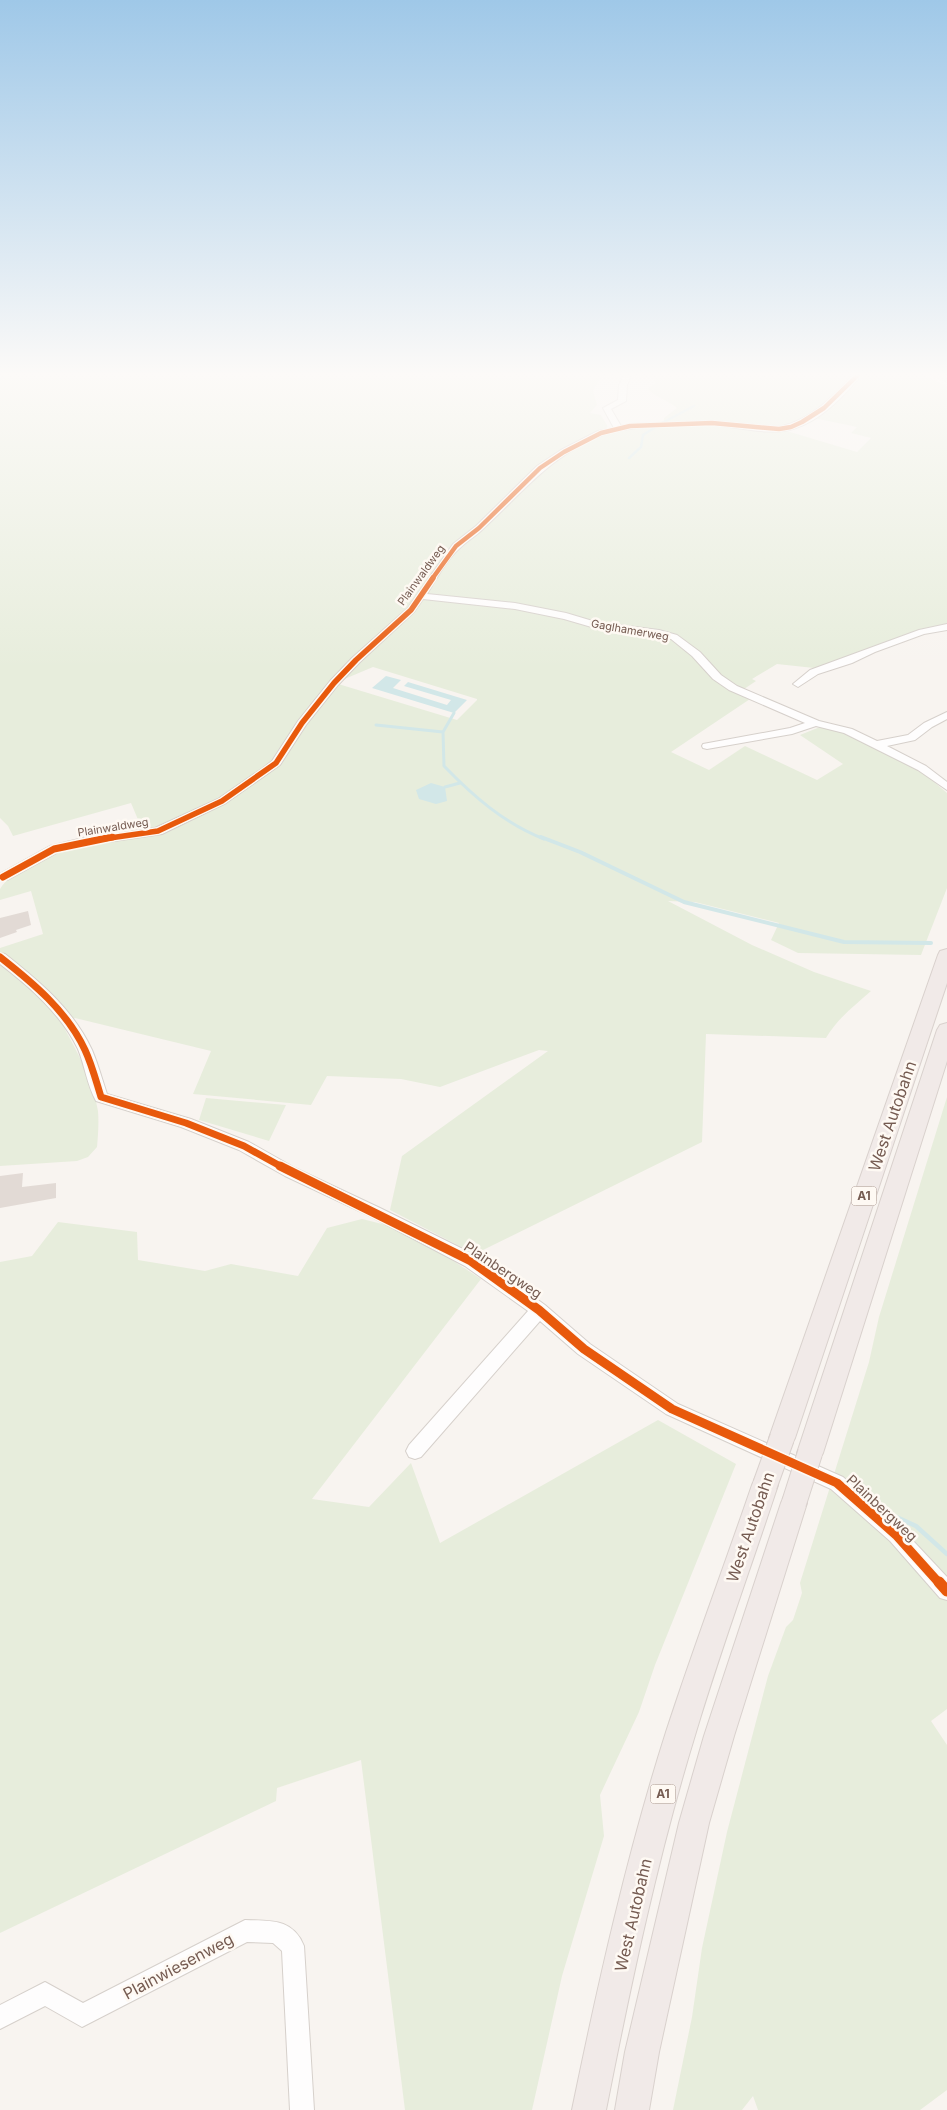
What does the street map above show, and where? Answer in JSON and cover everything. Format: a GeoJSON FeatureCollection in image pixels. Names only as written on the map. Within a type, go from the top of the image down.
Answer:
{"type":"FeatureCollection","features":[{"type":"Feature","properties":{"kind":"highway","name":"West Autobahn"},"geometry":{"type":"LineString","coordinates":[[589,2110],[603,2042],[649,1849],[678,1741],[947,955]]}},
{"type":"Feature","properties":{"kind":"highway","name":"West Autobahn"},"geometry":{"type":"LineString","coordinates":[[632,2110],[642,2052],[694,1823],[719,1736],[947,1030]]}},
{"type":"Feature","properties":{"kind":"street","name":"Plainwaldweg"},"geometry":{"type":"LineString","coordinates":[[1,875],[54,849],[87,841],[158,831],[222,801],[276,763],[302,723],[334,683],[356,660],[411,610],[456,546],[479,528],[536,471]]}},
{"type":"Feature","properties":{"kind":"street","name":"Gaglhamerweg"},"geometry":{"type":"LineString","coordinates":[[422,596],[515,606],[566,616],[595,625],[659,633],[674,637],[696,654],[717,677],[733,688],[815,723],[848,731],[922,768],[947,787]]}},
{"type":"Feature","properties":{"kind":"street"},"geometry":{"type":"LineString","coordinates":[[798,684],[814,672],[848,661],[871,650],[922,632],[947,627]]}},
{"type":"Feature","properties":{"kind":"street"},"geometry":{"type":"LineString","coordinates":[[876,745],[911,738],[928,725],[947,715]]}},
{"type":"Feature","properties":{"kind":"street"},"geometry":{"type":"LineString","coordinates":[[707,746],[792,731],[815,723]]}},
{"type":"Feature","properties":{"kind":"street","name":"Plainbergweg"},"geometry":{"type":"LineString","coordinates":[[0,958],[30,980],[62,1013],[84,1050],[101,1098],[186,1123],[244,1146],[290,1172],[375,1212],[471,1261],[539,1310],[584,1349],[672,1409],[836,1483],[896,1535],[947,1591]]}},
{"type":"Feature","properties":{"kind":"street","name":"Plainbergweg"},"geometry":{"type":"LineString","coordinates":[[415,1450],[539,1310]]}},
{"type":"Feature","properties":{"kind":"street","name":"Plainwiesenweg"},"geometry":{"type":"LineString","coordinates":[[0,2018],[44,1993],[82,2016],[244,1931],[278,1932],[293,1946],[302,2110]]}},
{"type":"Feature","properties":{"kind":"green space"},"geometry":{"type":"Polygon","coordinates":[[[0,471],[947,471],[947,625],[927,628],[814,668],[777,664],[752,679],[756,681],[741,691],[753,697],[671,752],[709,770],[745,746],[817,780],[843,764],[800,735],[820,727],[845,733],[926,775],[947,793],[947,888],[921,955],[798,953],[771,940],[779,923],[695,902],[668,901],[752,945],[814,972],[871,991],[852,1007],[826,1038],[706,1034],[702,1142],[483,1250],[471,1252],[390,1210],[402,1156],[548,1051],[539,1050],[440,1087],[401,1079],[327,1076],[311,1105],[193,1094],[211,1051],[75,1018],[62,1024],[84,1066],[96,1099],[98,1111],[97,1147],[88,1157],[77,1161],[0,1166],[0,948],[43,934],[31,891],[0,900],[0,889],[13,875],[30,864],[50,855],[94,842],[156,831],[142,829],[131,803],[13,836],[8,826],[0,818],[0,471]],[[373,667],[335,683],[457,720],[477,699],[373,667]]]}},
{"type":"Feature","properties":{"kind":"green space"},"geometry":{"type":"Polygon","coordinates":[[[947,1097],[947,1709],[931,1721],[947,1745],[947,2090],[920,2110],[758,2110],[753,2096],[742,2110],[673,2110],[692,2017],[702,1948],[727,1832],[768,1676],[786,1627],[793,1620],[802,1593],[800,1583],[869,1362],[879,1317],[947,1097]]]}},
{"type":"Feature","properties":{"kind":"green space"},"geometry":{"type":"Polygon","coordinates":[[[206,1098],[286,1105],[269,1141],[199,1120],[206,1098]]]}},
{"type":"Feature","properties":{"kind":"green space"},"geometry":{"type":"Polygon","coordinates":[[[362,1219],[390,1226],[452,1260],[481,1279],[312,1499],[369,1507],[411,1463],[440,1543],[658,1420],[736,1464],[655,1665],[639,1712],[600,1795],[604,1836],[562,1976],[532,2110],[405,2110],[361,1760],[277,1788],[276,1801],[0,1933],[0,1262],[32,1256],[58,1222],[137,1232],[138,1260],[205,1271],[231,1264],[298,1276],[327,1228],[362,1219]]]}},
{"type":"Feature","properties":{"kind":"shaded area"},"geometry":{"type":"Polygon","coordinates":[[[386,676],[401,680],[393,688],[447,705],[451,700],[404,686],[408,682],[467,700],[454,713],[372,688],[386,676]]]}},
{"type":"Feature","properties":{"kind":"shaded area"},"geometry":{"type":"Polygon","coordinates":[[[431,783],[445,787],[447,801],[436,804],[419,799],[416,790],[431,783]]]}},
{"type":"Feature","properties":{"kind":"building"},"geometry":{"type":"Polygon","coordinates":[[[28,911],[31,925],[0,938],[0,918],[28,911]]]}},
{"type":"Feature","properties":{"kind":"building"},"geometry":{"type":"Polygon","coordinates":[[[23,1173],[22,1187],[56,1183],[56,1198],[0,1208],[0,1176],[23,1173]]]}},
{"type":"Feature","properties":{"kind":"waterway"},"geometry":{"type":"LineString","coordinates":[[443,732],[454,713]]}},
{"type":"Feature","properties":{"kind":"waterway"},"geometry":{"type":"LineString","coordinates":[[376,725],[443,732]]}},
{"type":"Feature","properties":{"kind":"waterway"},"geometry":{"type":"LineString","coordinates":[[443,732],[444,766],[490,808],[516,825],[544,839]]}},
{"type":"Feature","properties":{"kind":"waterway"},"geometry":{"type":"LineString","coordinates":[[445,787],[460,783]]}},
{"type":"Feature","properties":{"kind":"waterway"},"geometry":{"type":"LineString","coordinates":[[541,837],[580,852],[684,902],[844,942],[931,943]]}},
{"type":"Feature","properties":{"kind":"waterway"},"geometry":{"type":"LineString","coordinates":[[858,1490],[881,1510],[916,1526],[947,1554]]}},
{"type":"Feature","properties":{"kind":"cycle path"},"geometry":{"type":"LineString","coordinates":[[3,877],[54,849],[87,841],[158,831],[222,801],[267,770],[276,763],[302,723],[334,683],[356,660],[411,610],[456,546],[479,528],[536,471]]}},
{"type":"Feature","properties":{"kind":"cycle path"},"geometry":{"type":"LineString","coordinates":[[0,957],[37,988],[69,1023],[85,1050],[101,1097],[186,1123],[244,1146],[290,1172],[375,1212],[471,1261],[539,1310],[584,1349],[672,1409],[837,1483],[896,1535],[947,1591]]}}]}
